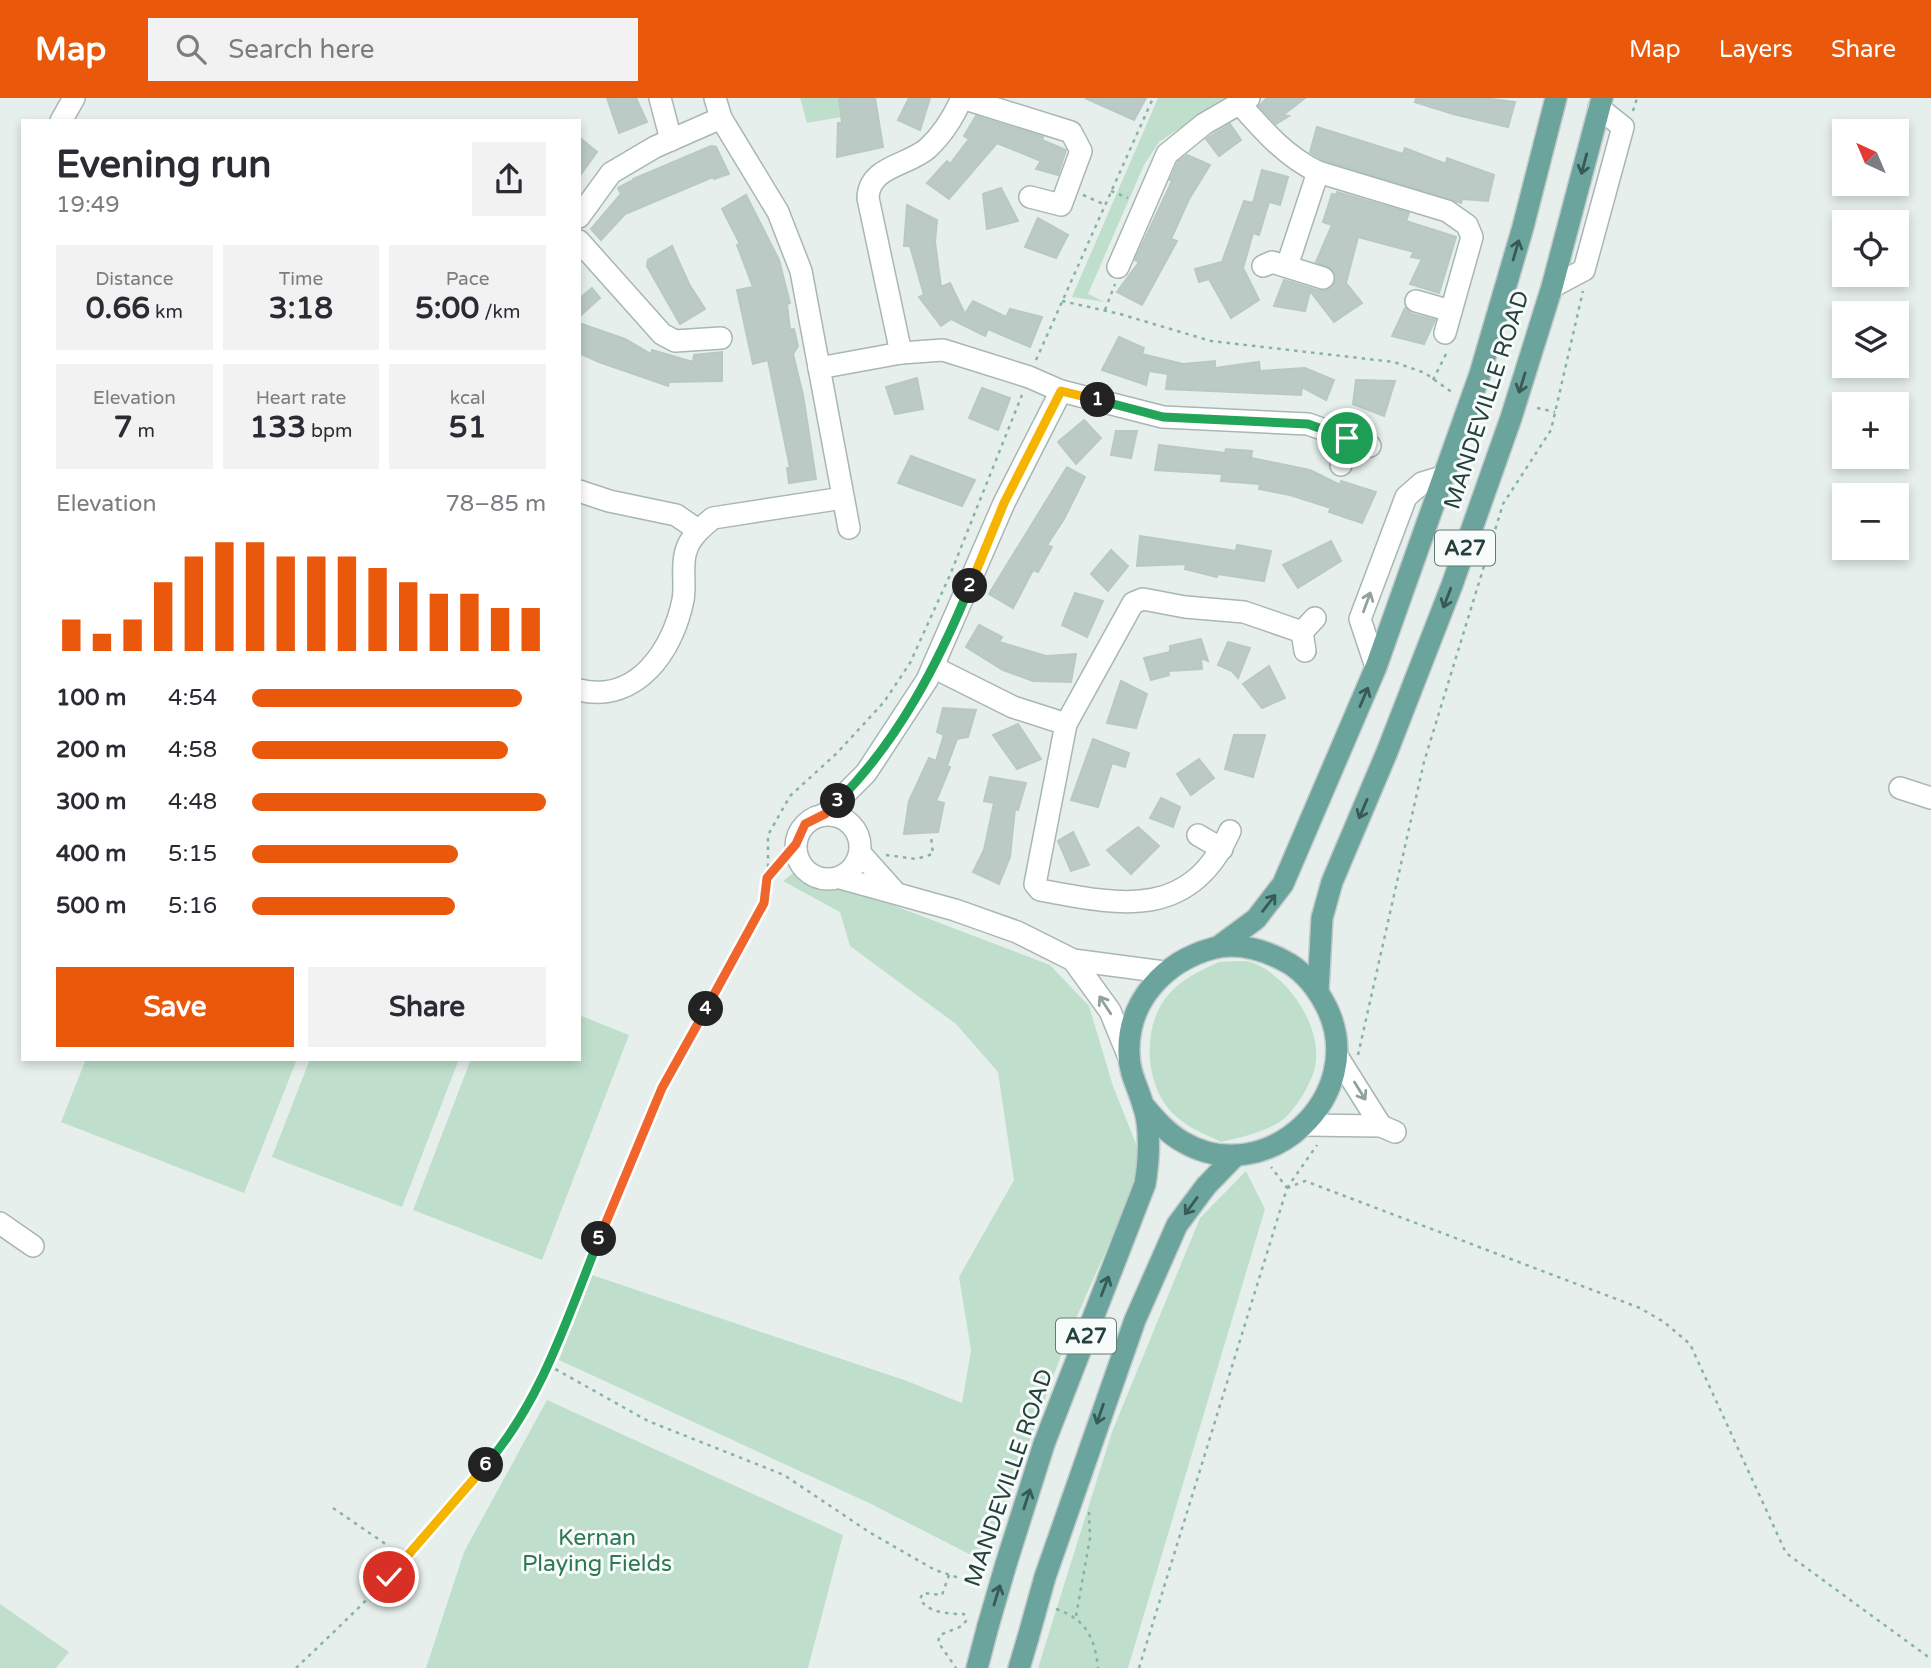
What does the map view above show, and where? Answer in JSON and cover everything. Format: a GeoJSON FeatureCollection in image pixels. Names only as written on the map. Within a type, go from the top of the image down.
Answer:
{"type":"FeatureCollection","features":[{"type":"Feature","properties":{"kind":"main road","name":"MANDEVILLE ROAD"},"geometry":{"type":"LineString","coordinates":[[1218,947],[1256,919],[1283,884],[1376,667],[1480,374],[1523,227],[1556,98]]}},
{"type":"Feature","properties":{"kind":"main road","name":"MANDEVILLE ROAD"},"geometry":{"type":"LineString","coordinates":[[1318,991],[1322,918],[1332,882],[1452,585],[1511,418],[1552,287],[1601,103]]}},
{"type":"Feature","properties":{"kind":"main road","name":"A27"},"geometry":{"type":"LineString","coordinates":[[1218,947],[1247,947],[1274,955],[1299,970],[1318,991],[1333,1021],[1337,1056],[1331,1087],[1322,1105],[1306,1125],[1284,1142],[1259,1152],[1236,1155],[1209,1153],[1184,1143],[1161,1127],[1144,1106],[1133,1082],[1128,1055],[1130,1032],[1137,1010],[1148,990],[1164,972],[1189,956],[1218,947]]}},
{"type":"Feature","properties":{"kind":"main road","name":"MANDEVILLE ROAD"},"geometry":{"type":"LineString","coordinates":[[977,1668],[1044,1444],[1145,1184],[1148,1164],[1144,1106]]}},
{"type":"Feature","properties":{"kind":"main road","name":"A27"},"geometry":{"type":"LineString","coordinates":[[1019,1668],[1045,1577],[1135,1320],[1177,1225],[1206,1186],[1236,1155]]}},
{"type":"Feature","properties":{"kind":"street"},"geometry":{"type":"LineString","coordinates":[[62,119],[74,98]]}},
{"type":"Feature","properties":{"kind":"street"},"geometry":{"type":"LineString","coordinates":[[660,98],[671,140]]}},
{"type":"Feature","properties":{"kind":"street"},"geometry":{"type":"LineString","coordinates":[[901,353],[868,198],[868,186],[876,177],[927,149],[953,117],[962,98],[1071,132],[1081,151],[1061,205],[1030,197]]}},
{"type":"Feature","properties":{"kind":"street"},"geometry":{"type":"LineString","coordinates":[[1118,267],[1167,154],[1204,124],[1245,101],[1284,152],[1318,172],[1447,211],[1467,225],[1472,237],[1446,333]]}},
{"type":"Feature","properties":{"kind":"street"},"geometry":{"type":"LineString","coordinates":[[1552,287],[1584,270],[1623,127],[1601,103]]}},
{"type":"Feature","properties":{"kind":"street"},"geometry":{"type":"LineString","coordinates":[[581,214],[611,173],[671,140],[718,108],[778,212],[801,271],[849,528]]}},
{"type":"Feature","properties":{"kind":"street"},"geometry":{"type":"LineString","coordinates":[[1287,266],[1318,172]]}},
{"type":"Feature","properties":{"kind":"street"},"geometry":{"type":"LineString","coordinates":[[581,242],[662,334],[675,341],[721,338]]}},
{"type":"Feature","properties":{"kind":"street"},"geometry":{"type":"LineString","coordinates":[[1263,266],[1272,262],[1322,278]]}},
{"type":"Feature","properties":{"kind":"street"},"geometry":{"type":"LineString","coordinates":[[1416,301],[1451,311]]}},
{"type":"Feature","properties":{"kind":"street"},"geometry":{"type":"LineString","coordinates":[[819,368],[901,353],[943,350],[1029,377],[1061,391],[1163,417],[1308,424],[1370,446]]}},
{"type":"Feature","properties":{"kind":"street"},"geometry":{"type":"LineString","coordinates":[[848,821],[866,773],[933,667],[1004,503],[1061,391]]}},
{"type":"Feature","properties":{"kind":"street"},"geometry":{"type":"LineString","coordinates":[[1341,465],[1347,438]]}},
{"type":"Feature","properties":{"kind":"street"},"geometry":{"type":"LineString","coordinates":[[1376,667],[1360,619],[1406,497],[1422,483],[1445,476]]}},
{"type":"Feature","properties":{"kind":"street"},"geometry":{"type":"LineString","coordinates":[[581,492],[609,501],[676,515],[698,530]]}},
{"type":"Feature","properties":{"kind":"street"},"geometry":{"type":"LineString","coordinates":[[581,690],[598,694],[626,688],[651,666],[674,635],[684,597],[686,551],[698,530],[713,518],[843,498]]}},
{"type":"Feature","properties":{"kind":"street"},"geometry":{"type":"LineString","coordinates":[[1198,835],[1226,840],[1205,873],[1173,893],[1142,903],[1107,903],[1040,890],[1035,884],[1035,872],[1066,724],[1133,603],[1143,599],[1185,607],[1244,612],[1307,634]]}},
{"type":"Feature","properties":{"kind":"street"},"geometry":{"type":"LineString","coordinates":[[933,667],[1013,707],[1066,724]]}},
{"type":"Feature","properties":{"kind":"street"},"geometry":{"type":"LineString","coordinates":[[866,773],[825,814],[805,824],[796,844],[796,855],[808,873],[818,878],[840,878],[895,892],[1017,932],[1073,960],[1164,972]]}},
{"type":"Feature","properties":{"kind":"street"},"geometry":{"type":"LineString","coordinates":[[1900,788],[1931,799]]}},
{"type":"Feature","properties":{"kind":"street"},"geometry":{"type":"LineString","coordinates":[[825,814],[848,821],[859,835],[867,860],[895,892]]}},
{"type":"Feature","properties":{"kind":"street"},"geometry":{"type":"LineString","coordinates":[[840,878],[867,860]]}},
{"type":"Feature","properties":{"kind":"street"},"geometry":{"type":"LineString","coordinates":[[1073,960],[1110,1011],[1128,1055]]}},
{"type":"Feature","properties":{"kind":"street"},"geometry":{"type":"LineString","coordinates":[[1306,1125],[1388,1129],[1337,1056]]}},
{"type":"Feature","properties":{"kind":"street"},"geometry":{"type":"LineString","coordinates":[[13,1225],[33,1246]]}},
{"type":"Feature","properties":{"kind":"path"},"geometry":{"type":"LineString","coordinates":[[296,1668],[400,1565],[496,1453],[527,1407],[548,1365],[662,1088],[764,903],[768,835],[790,796],[837,753],[884,702],[909,663],[950,575],[1061,300],[1153,98]]}},
{"type":"Feature","properties":{"kind":"path"},"geometry":{"type":"LineString","coordinates":[[1105,310],[1118,267]]}},
{"type":"Feature","properties":{"kind":"path"},"geometry":{"type":"LineString","coordinates":[[1353,1080],[1428,749],[1503,504],[1551,430],[1583,300],[1584,270]]}},
{"type":"Feature","properties":{"kind":"path"},"geometry":{"type":"LineString","coordinates":[[1061,300],[1211,341],[1394,362],[1425,373],[1452,393]]}},
{"type":"Feature","properties":{"kind":"path"},"geometry":{"type":"LineString","coordinates":[[1433,380],[1453,339],[1446,333]]}},
{"type":"Feature","properties":{"kind":"path"},"geometry":{"type":"LineString","coordinates":[[1537,408],[1555,412]]}},
{"type":"Feature","properties":{"kind":"path"},"geometry":{"type":"LineString","coordinates":[[867,860],[888,855],[916,859],[933,854],[931,836]]}},
{"type":"Feature","properties":{"kind":"path"},"geometry":{"type":"LineString","coordinates":[[767,878],[796,844]]}},
{"type":"Feature","properties":{"kind":"path"},"geometry":{"type":"LineString","coordinates":[[1139,1668],[1287,1188],[1328,1126]]}},
{"type":"Feature","properties":{"kind":"path"},"geometry":{"type":"LineString","coordinates":[[1259,1152],[1287,1188]]}},
{"type":"Feature","properties":{"kind":"path"},"geometry":{"type":"LineString","coordinates":[[1287,1188],[1305,1181],[1640,1308],[1664,1322],[1690,1344],[1786,1553],[1931,1659]]}},
{"type":"Feature","properties":{"kind":"path"},"geometry":{"type":"LineString","coordinates":[[548,1365],[648,1421],[784,1475],[869,1532],[935,1570],[987,1587]]}},
{"type":"Feature","properties":{"kind":"path"},"geometry":{"type":"LineString","coordinates":[[1076,1616],[1090,1538],[1089,1501]]}},
{"type":"Feature","properties":{"kind":"path"},"geometry":{"type":"LineString","coordinates":[[334,1508],[387,1545],[400,1565]]}},
{"type":"Feature","properties":{"kind":"path"},"geometry":{"type":"LineString","coordinates":[[949,1575],[942,1595],[928,1592],[923,1593],[920,1599],[924,1606],[936,1611],[964,1614],[966,1621],[962,1626],[940,1635],[938,1642],[956,1668]]}},
{"type":"Feature","properties":{"kind":"path"},"geometry":{"type":"LineString","coordinates":[[1051,1608],[1076,1616],[1096,1646],[1098,1668]]}},
{"type":"Feature","properties":{"kind":"green space"},"geometry":{"type":"Polygon","coordinates":[[[800,98],[839,98],[841,117],[807,123],[800,98]]]}},
{"type":"Feature","properties":{"kind":"green space"},"geometry":{"type":"Polygon","coordinates":[[[1158,98],[1225,98],[1159,142],[1144,165],[1088,294],[1105,302],[1072,297],[1158,98]]]}},
{"type":"Feature","properties":{"kind":"green space"},"geometry":{"type":"Polygon","coordinates":[[[798,869],[1050,965],[1089,1006],[1113,1086],[1144,1164],[1067,1339],[985,1562],[869,1503],[559,1360],[592,1275],[907,1381],[962,1403],[971,1350],[959,1277],[1014,1180],[998,1072],[956,1024],[850,946],[840,912],[783,881],[798,869]]]}},
{"type":"Feature","properties":{"kind":"green space"},"geometry":{"type":"Polygon","coordinates":[[[1219,962],[1252,962],[1280,980],[1300,1004],[1313,1031],[1316,1046],[1313,1075],[1306,1090],[1286,1117],[1264,1130],[1221,1142],[1187,1125],[1167,1106],[1158,1092],[1150,1058],[1153,1023],[1169,994],[1186,979],[1219,962]]]}},
{"type":"Feature","properties":{"kind":"green space"},"geometry":{"type":"Polygon","coordinates":[[[581,1016],[629,1035],[542,1260],[413,1210],[470,1061],[581,1061],[581,1016]]]}},
{"type":"Feature","properties":{"kind":"green space"},"geometry":{"type":"Polygon","coordinates":[[[85,1061],[296,1061],[244,1193],[61,1122],[85,1061]]]}},
{"type":"Feature","properties":{"kind":"green space"},"geometry":{"type":"Polygon","coordinates":[[[309,1061],[458,1061],[402,1207],[272,1157],[309,1061]]]}},
{"type":"Feature","properties":{"kind":"green space"},"geometry":{"type":"Polygon","coordinates":[[[1246,1171],[1265,1209],[1128,1668],[1038,1668],[1112,1432],[1200,1218],[1246,1171]]]}},
{"type":"Feature","properties":{"kind":"green space","name":"Kernan Playing Fields"},"geometry":{"type":"Polygon","coordinates":[[[547,1400],[843,1535],[808,1668],[426,1668],[464,1552],[547,1400]]]}},
{"type":"Feature","properties":{"kind":"green space"},"geometry":{"type":"Polygon","coordinates":[[[0,1604],[69,1652],[56,1668],[0,1668],[0,1604]]]}},
{"type":"Feature","properties":{"kind":"building"},"geometry":{"type":"Polygon","coordinates":[[[607,98],[636,98],[647,122],[619,133],[607,98]]]}},
{"type":"Feature","properties":{"kind":"building"},"geometry":{"type":"Polygon","coordinates":[[[839,98],[875,98],[883,147],[837,157],[838,123],[842,123],[839,98]]]}},
{"type":"Feature","properties":{"kind":"building"},"geometry":{"type":"Polygon","coordinates":[[[909,98],[930,98],[920,130],[898,120],[909,98]]]}},
{"type":"Feature","properties":{"kind":"building"},"geometry":{"type":"Polygon","coordinates":[[[1085,98],[1146,98],[1134,120],[1085,98]]]}},
{"type":"Feature","properties":{"kind":"building"},"geometry":{"type":"Polygon","coordinates":[[[1267,98],[1305,98],[1283,115],[1289,116],[1276,124],[1259,106],[1267,98]]]}},
{"type":"Feature","properties":{"kind":"building"},"geometry":{"type":"Polygon","coordinates":[[[1416,98],[1484,98],[1515,102],[1508,127],[1453,114],[1415,102],[1416,98]]]}},
{"type":"Feature","properties":{"kind":"building"},"geometry":{"type":"Polygon","coordinates":[[[976,116],[1043,137],[1042,140],[1066,150],[1058,175],[1036,169],[1041,161],[997,143],[949,199],[927,183],[947,161],[950,164],[969,139],[964,136],[976,116]]]}},
{"type":"Feature","properties":{"kind":"building"},"geometry":{"type":"Polygon","coordinates":[[[1230,124],[1241,140],[1219,156],[1206,139],[1230,124]]]}},
{"type":"Feature","properties":{"kind":"building"},"geometry":{"type":"Polygon","coordinates":[[[1317,127],[1403,154],[1405,148],[1446,164],[1447,158],[1494,175],[1488,201],[1462,199],[1461,203],[1323,160],[1310,152],[1317,127]]]}},
{"type":"Feature","properties":{"kind":"building"},"geometry":{"type":"Polygon","coordinates":[[[581,139],[597,152],[581,174],[581,139]]]}},
{"type":"Feature","properties":{"kind":"building"},"geometry":{"type":"Polygon","coordinates":[[[711,146],[716,147],[729,174],[714,179],[713,177],[625,214],[601,240],[591,229],[621,194],[618,188],[631,181],[635,185],[633,179],[711,146]]]}},
{"type":"Feature","properties":{"kind":"building"},"geometry":{"type":"Polygon","coordinates":[[[1187,155],[1210,165],[1189,199],[1171,239],[1177,241],[1142,305],[1117,292],[1139,262],[1135,260],[1172,181],[1170,180],[1178,162],[1187,155]]]}},
{"type":"Feature","properties":{"kind":"building"},"geometry":{"type":"Polygon","coordinates":[[[1262,170],[1288,177],[1280,205],[1269,202],[1259,235],[1253,233],[1243,268],[1259,300],[1231,318],[1209,279],[1199,282],[1195,269],[1222,262],[1244,201],[1253,203],[1262,170]]]}},
{"type":"Feature","properties":{"kind":"building"},"geometry":{"type":"Polygon","coordinates":[[[1001,188],[1018,221],[987,229],[983,194],[1001,188]]]}},
{"type":"Feature","properties":{"kind":"building"},"geometry":{"type":"Polygon","coordinates":[[[1337,192],[1409,213],[1406,221],[1456,237],[1439,293],[1410,284],[1422,259],[1411,257],[1414,252],[1358,237],[1346,283],[1362,303],[1334,322],[1310,291],[1305,311],[1274,306],[1284,280],[1320,291],[1326,291],[1335,283],[1333,270],[1316,262],[1332,225],[1323,222],[1332,194],[1336,195],[1337,192]]]}},
{"type":"Feature","properties":{"kind":"building"},"geometry":{"type":"Polygon","coordinates":[[[746,195],[779,260],[790,303],[787,304],[790,330],[794,329],[798,346],[793,354],[803,395],[816,479],[789,483],[787,468],[790,468],[768,360],[753,364],[737,290],[753,287],[737,245],[740,244],[722,209],[746,195]]]}},
{"type":"Feature","properties":{"kind":"building"},"geometry":{"type":"Polygon","coordinates":[[[907,205],[937,220],[935,242],[941,287],[950,283],[965,314],[973,301],[1006,317],[1010,309],[1042,317],[1030,347],[988,329],[985,336],[951,319],[941,326],[919,297],[924,295],[910,246],[904,246],[907,205]]]}},
{"type":"Feature","properties":{"kind":"building"},"geometry":{"type":"Polygon","coordinates":[[[1038,218],[1068,235],[1056,258],[1025,247],[1038,218]]]}},
{"type":"Feature","properties":{"kind":"building"},"geometry":{"type":"Polygon","coordinates":[[[672,246],[689,284],[705,309],[680,324],[647,266],[648,260],[672,246]]]}},
{"type":"Feature","properties":{"kind":"building"},"geometry":{"type":"Polygon","coordinates":[[[592,288],[600,298],[581,315],[581,297],[592,288]]]}},
{"type":"Feature","properties":{"kind":"building"},"geometry":{"type":"Polygon","coordinates":[[[1405,308],[1412,314],[1435,320],[1424,344],[1392,336],[1405,308]]]}},
{"type":"Feature","properties":{"kind":"building"},"geometry":{"type":"Polygon","coordinates":[[[581,324],[625,339],[651,354],[652,350],[693,362],[694,355],[722,352],[722,381],[669,382],[668,386],[581,354],[581,324]]]}},
{"type":"Feature","properties":{"kind":"building"},"geometry":{"type":"Polygon","coordinates":[[[1119,337],[1144,348],[1142,354],[1183,364],[1215,361],[1215,368],[1259,362],[1260,371],[1305,368],[1334,380],[1326,400],[1302,387],[1301,395],[1166,389],[1168,374],[1149,371],[1146,385],[1102,370],[1119,337]]]}},
{"type":"Feature","properties":{"kind":"building"},"geometry":{"type":"Polygon","coordinates":[[[917,378],[923,409],[895,414],[886,387],[917,378]]]}},
{"type":"Feature","properties":{"kind":"building"},"geometry":{"type":"Polygon","coordinates":[[[1356,380],[1395,381],[1384,416],[1353,404],[1356,380]]]}},
{"type":"Feature","properties":{"kind":"building"},"geometry":{"type":"Polygon","coordinates":[[[982,388],[1010,398],[998,430],[969,418],[982,388]]]}},
{"type":"Feature","properties":{"kind":"building"},"geometry":{"type":"Polygon","coordinates":[[[1084,420],[1101,438],[1076,464],[1058,442],[1084,420]]]}},
{"type":"Feature","properties":{"kind":"building"},"geometry":{"type":"Polygon","coordinates":[[[1116,431],[1137,431],[1131,458],[1111,455],[1116,431]]]}},
{"type":"Feature","properties":{"kind":"building"},"geometry":{"type":"Polygon","coordinates":[[[1159,445],[1225,453],[1226,449],[1252,451],[1251,458],[1310,470],[1340,485],[1341,481],[1376,492],[1362,523],[1329,512],[1331,508],[1290,495],[1259,489],[1260,484],[1221,481],[1222,474],[1155,470],[1159,445]]]}},
{"type":"Feature","properties":{"kind":"building"},"geometry":{"type":"Polygon","coordinates":[[[911,456],[975,480],[962,506],[898,483],[911,456]]]}},
{"type":"Feature","properties":{"kind":"building"},"geometry":{"type":"Polygon","coordinates":[[[1067,467],[1085,477],[1064,519],[1047,545],[1052,547],[1038,572],[1033,570],[1013,608],[989,594],[1067,467]]]}},
{"type":"Feature","properties":{"kind":"building"},"geometry":{"type":"Polygon","coordinates":[[[1140,536],[1236,551],[1237,545],[1271,551],[1264,581],[1218,574],[1217,577],[1185,569],[1186,564],[1137,566],[1140,536]]]}},
{"type":"Feature","properties":{"kind":"building"},"geometry":{"type":"Polygon","coordinates":[[[1331,541],[1341,561],[1298,588],[1283,565],[1331,541]]]}},
{"type":"Feature","properties":{"kind":"building"},"geometry":{"type":"Polygon","coordinates":[[[1111,550],[1128,566],[1108,591],[1091,574],[1111,550]]]}},
{"type":"Feature","properties":{"kind":"building"},"geometry":{"type":"Polygon","coordinates":[[[1075,593],[1103,601],[1087,637],[1062,625],[1075,593]]]}},
{"type":"Feature","properties":{"kind":"building"},"geometry":{"type":"Polygon","coordinates":[[[979,625],[1002,637],[999,642],[1046,656],[1076,654],[1071,682],[1033,681],[1003,670],[966,647],[979,625]]]}},
{"type":"Feature","properties":{"kind":"building"},"geometry":{"type":"Polygon","coordinates":[[[1201,639],[1208,661],[1201,658],[1202,669],[1168,671],[1169,675],[1151,680],[1144,658],[1170,652],[1170,646],[1201,639]]]}},
{"type":"Feature","properties":{"kind":"building"},"geometry":{"type":"Polygon","coordinates":[[[1228,642],[1250,648],[1238,678],[1232,671],[1218,665],[1228,642]]]}},
{"type":"Feature","properties":{"kind":"building"},"geometry":{"type":"Polygon","coordinates":[[[1269,666],[1285,698],[1262,708],[1243,684],[1269,666]]]}},
{"type":"Feature","properties":{"kind":"building"},"geometry":{"type":"Polygon","coordinates":[[[1121,681],[1147,694],[1136,728],[1107,723],[1121,681]]]}},
{"type":"Feature","properties":{"kind":"building"},"geometry":{"type":"Polygon","coordinates":[[[943,708],[976,710],[968,737],[957,739],[947,766],[950,767],[936,801],[944,803],[938,832],[904,834],[909,801],[929,758],[936,761],[944,735],[937,732],[943,708]]]}},
{"type":"Feature","properties":{"kind":"building"},"geometry":{"type":"Polygon","coordinates":[[[1018,724],[1041,759],[1017,769],[993,735],[1018,724]]]}},
{"type":"Feature","properties":{"kind":"building"},"geometry":{"type":"Polygon","coordinates":[[[1234,735],[1265,735],[1253,777],[1225,769],[1234,735]]]}},
{"type":"Feature","properties":{"kind":"building"},"geometry":{"type":"Polygon","coordinates":[[[1093,739],[1129,753],[1125,767],[1112,763],[1098,807],[1071,800],[1093,739]]]}},
{"type":"Feature","properties":{"kind":"building"},"geometry":{"type":"Polygon","coordinates":[[[1199,759],[1214,778],[1191,795],[1177,774],[1199,759]]]}},
{"type":"Feature","properties":{"kind":"building"},"geometry":{"type":"Polygon","coordinates":[[[990,777],[1026,783],[1018,810],[1015,809],[1010,857],[999,884],[973,872],[984,850],[994,803],[984,801],[990,777]]]}},
{"type":"Feature","properties":{"kind":"building"},"geometry":{"type":"Polygon","coordinates":[[[1161,798],[1180,807],[1173,827],[1150,818],[1161,798]]]}},
{"type":"Feature","properties":{"kind":"building"},"geometry":{"type":"Polygon","coordinates":[[[1138,827],[1159,846],[1131,874],[1107,850],[1138,827]]]}},
{"type":"Feature","properties":{"kind":"building"},"geometry":{"type":"Polygon","coordinates":[[[1073,832],[1089,865],[1071,871],[1058,841],[1073,832]]]}},
{"type":"Feature","properties":{"kind":"route"},"geometry":{"type":"LineString","coordinates":[[389,1577],[496,1453],[527,1407],[548,1365],[662,1088],[764,903],[767,878],[796,844],[805,824],[825,814],[866,773],[927,680],[962,606],[1004,503],[1061,391],[1163,417],[1308,424],[1347,438]]}}]}
